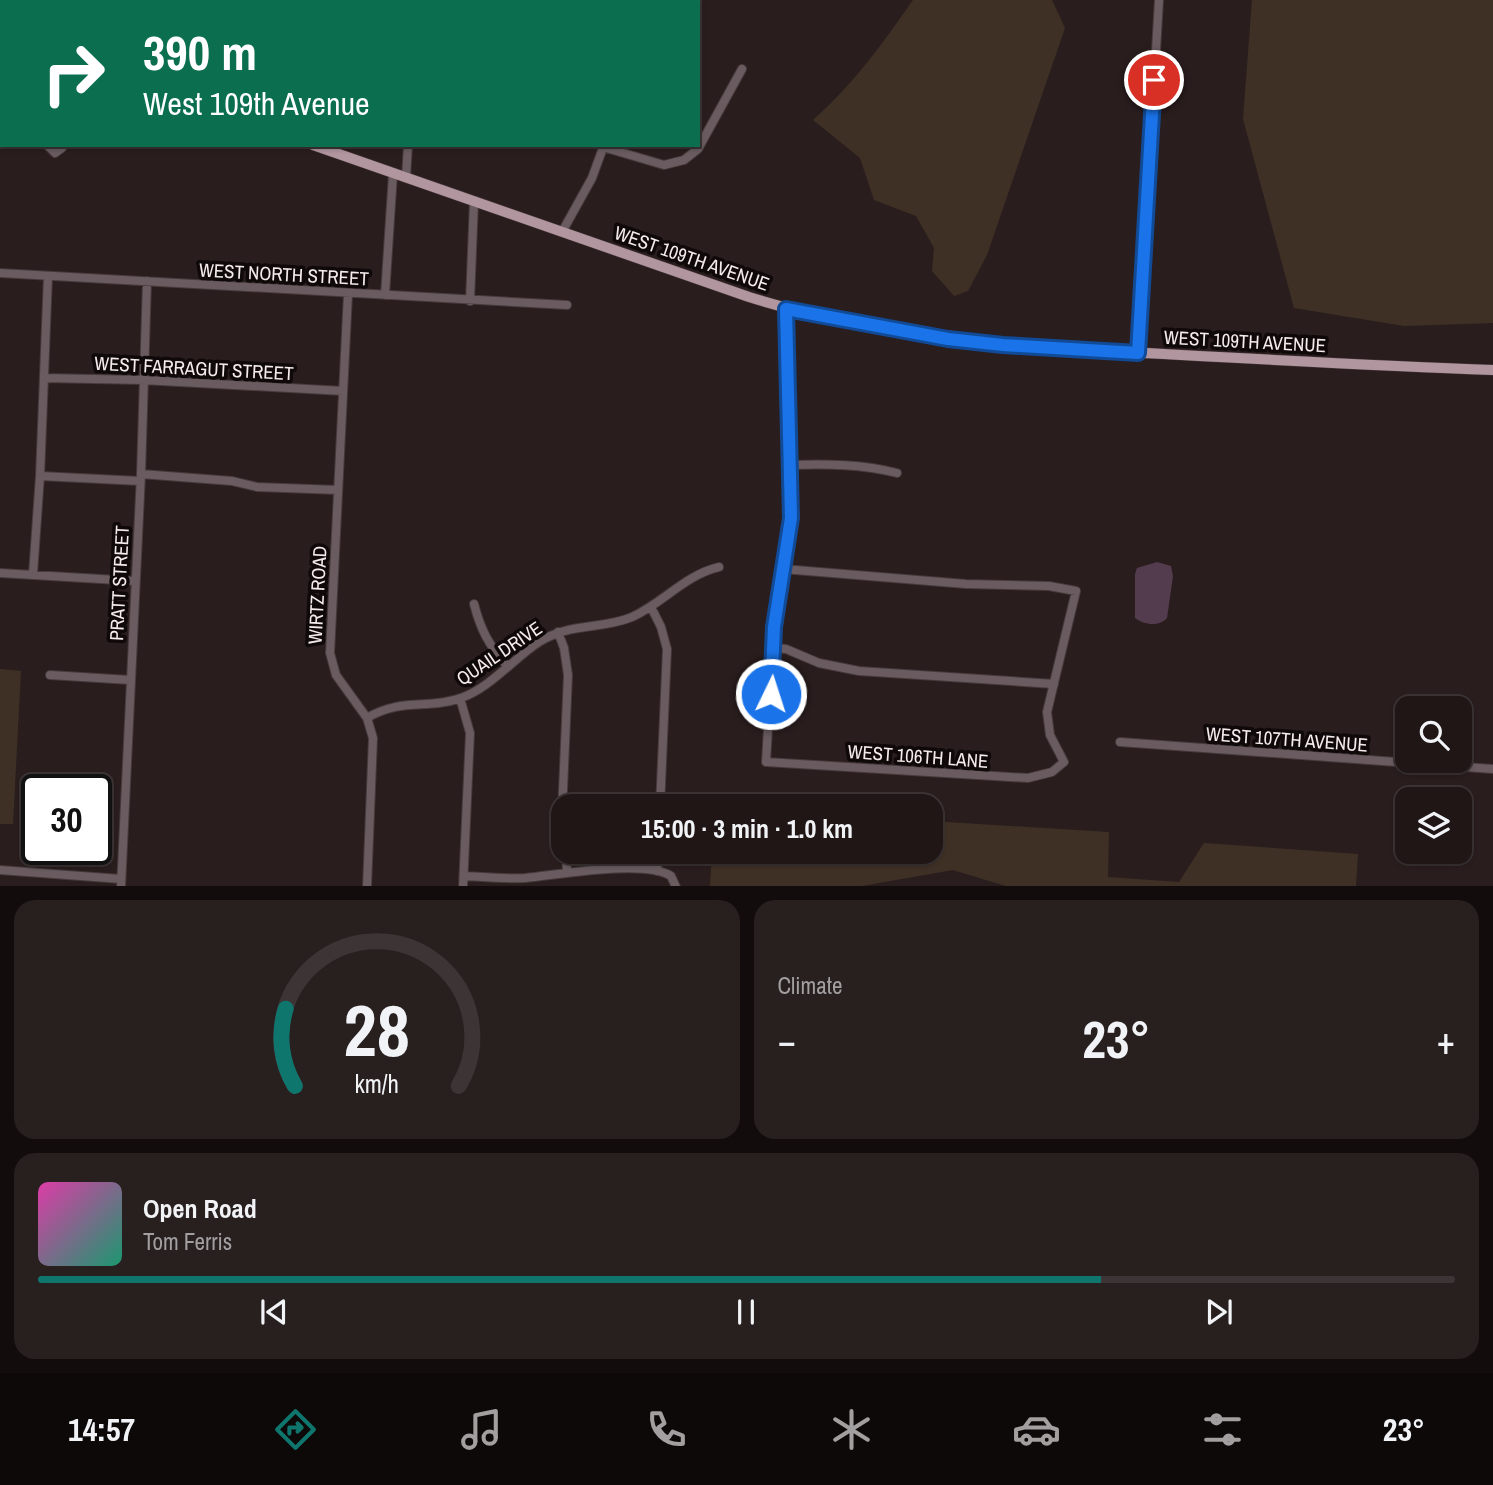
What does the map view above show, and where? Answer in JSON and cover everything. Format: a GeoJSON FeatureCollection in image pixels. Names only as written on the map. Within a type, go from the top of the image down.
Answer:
{"type":"FeatureCollection","features":[{"type":"Feature","properties":{"kind":"main road","name":"WEST 109TH AVENUE"},"geometry":{"type":"LineString","coordinates":[[319,147],[786,309],[948,339],[1003,345],[1493,370]]}},
{"type":"Feature","properties":{"kind":"street"},"geometry":{"type":"LineString","coordinates":[[1138,353],[1159,0]]}},
{"type":"Feature","properties":{"kind":"street"},"geometry":{"type":"LineString","coordinates":[[700,145],[742,69]]}},
{"type":"Feature","properties":{"kind":"street"},"geometry":{"type":"LineString","coordinates":[[49,147],[55,153],[62,147]]}},
{"type":"Feature","properties":{"kind":"street"},"geometry":{"type":"LineString","coordinates":[[406,178],[408,147]]}},
{"type":"Feature","properties":{"kind":"street"},"geometry":{"type":"LineString","coordinates":[[562,232],[592,178],[604,147]]}},
{"type":"Feature","properties":{"kind":"street"},"geometry":{"type":"LineString","coordinates":[[607,147],[664,165],[684,160],[699,147]]}},
{"type":"Feature","properties":{"kind":"street"},"geometry":{"type":"LineString","coordinates":[[385,295],[393,174]]}},
{"type":"Feature","properties":{"kind":"street"},"geometry":{"type":"LineString","coordinates":[[470,301],[474,201]]}},
{"type":"Feature","properties":{"kind":"street","name":"WEST NORTH STREET"},"geometry":{"type":"LineString","coordinates":[[0,274],[567,305]]}},
{"type":"Feature","properties":{"kind":"street"},"geometry":{"type":"LineString","coordinates":[[33,574],[48,276]]}},
{"type":"Feature","properties":{"kind":"street","name":"PRATT STREET"},"geometry":{"type":"LineString","coordinates":[[121,883],[147,281]]}},
{"type":"Feature","properties":{"kind":"street","name":"WIRTZ ROAD"},"geometry":{"type":"LineString","coordinates":[[348,294],[330,653],[336,675],[367,718],[373,738],[367,886]]}},
{"type":"Feature","properties":{"kind":"street"},"geometry":{"type":"LineString","coordinates":[[783,569],[967,584],[1049,586],[1076,591],[1054,684],[859,671],[819,663],[786,649],[774,648],[774,627],[783,569],[791,518],[786,309]]}},
{"type":"Feature","properties":{"kind":"street","name":"WEST FARRAGUT STREET"},"geometry":{"type":"LineString","coordinates":[[44,378],[144,380],[344,391]]}},
{"type":"Feature","properties":{"kind":"street"},"geometry":{"type":"LineString","coordinates":[[791,465],[841,464],[897,473]]}},
{"type":"Feature","properties":{"kind":"street"},"geometry":{"type":"LineString","coordinates":[[40,476],[232,481],[257,486],[338,490]]}},
{"type":"Feature","properties":{"kind":"street","name":"QUAIL DRIVE"},"geometry":{"type":"LineString","coordinates":[[367,718],[394,705],[460,698],[475,691],[541,641],[558,632],[628,618],[651,607],[701,571],[719,567]]}},
{"type":"Feature","properties":{"kind":"street"},"geometry":{"type":"LineString","coordinates":[[0,573],[134,581]]}},
{"type":"Feature","properties":{"kind":"street"},"geometry":{"type":"LineString","coordinates":[[474,604],[488,643],[507,666]]}},
{"type":"Feature","properties":{"kind":"street"},"geometry":{"type":"LineString","coordinates":[[651,607],[667,649],[661,794]]}},
{"type":"Feature","properties":{"kind":"street"},"geometry":{"type":"LineString","coordinates":[[558,632],[564,648],[568,675],[563,794]]}},
{"type":"Feature","properties":{"kind":"street","name":"WEST 106TH LANE"},"geometry":{"type":"LineString","coordinates":[[774,648],[766,762],[1028,778],[1052,772],[1064,762],[1050,735],[1047,712],[1054,684]]}},
{"type":"Feature","properties":{"kind":"street"},"geometry":{"type":"LineString","coordinates":[[50,675],[130,680]]}},
{"type":"Feature","properties":{"kind":"street"},"geometry":{"type":"LineString","coordinates":[[460,698],[470,733],[463,886]]}},
{"type":"Feature","properties":{"kind":"street","name":"WEST 107TH AVENUE"},"geometry":{"type":"LineString","coordinates":[[1121,742],[1493,769]]}},
{"type":"Feature","properties":{"kind":"street"},"geometry":{"type":"LineString","coordinates":[[567,864],[567,873]]}},
{"type":"Feature","properties":{"kind":"street"},"geometry":{"type":"LineString","coordinates":[[657,864],[657,871]]}},
{"type":"Feature","properties":{"kind":"street"},"geometry":{"type":"LineString","coordinates":[[464,876],[508,882],[600,869],[657,871],[671,877],[676,886]]}},
{"type":"Feature","properties":{"kind":"street"},"geometry":{"type":"LineString","coordinates":[[0,870],[121,883]]}},
{"type":"Feature","properties":{"kind":"shaded area"},"geometry":{"type":"Polygon","coordinates":[[[913,0],[1052,0],[1065,28],[987,255],[968,291],[954,296],[932,271],[934,248],[916,216],[874,200],[860,158],[813,120],[828,107],[879,48],[913,0]]]}},
{"type":"Feature","properties":{"kind":"shaded area"},"geometry":{"type":"Polygon","coordinates":[[[1252,0],[1493,0],[1493,323],[1404,326],[1294,308],[1243,119],[1252,0]]]}},
{"type":"Feature","properties":{"kind":"shaded area"},"geometry":{"type":"Polygon","coordinates":[[[1157,562],[1171,566],[1173,576],[1167,618],[1156,624],[1135,618],[1135,574],[1137,568],[1157,562]]]}},
{"type":"Feature","properties":{"kind":"shaded area"},"geometry":{"type":"Polygon","coordinates":[[[0,669],[21,671],[13,824],[0,824],[0,669]]]}},
{"type":"Feature","properties":{"kind":"shaded area"},"geometry":{"type":"Polygon","coordinates":[[[943,822],[1109,832],[1108,877],[1179,882],[1204,843],[1358,854],[1356,886],[1006,886],[953,870],[862,886],[710,886],[711,864],[943,864],[943,822]]]}},
{"type":"Feature","properties":{"kind":"route"},"geometry":{"type":"LineString","coordinates":[[771,694],[774,627],[791,518],[786,309],[948,339],[1138,353],[1154,80]]}}]}
